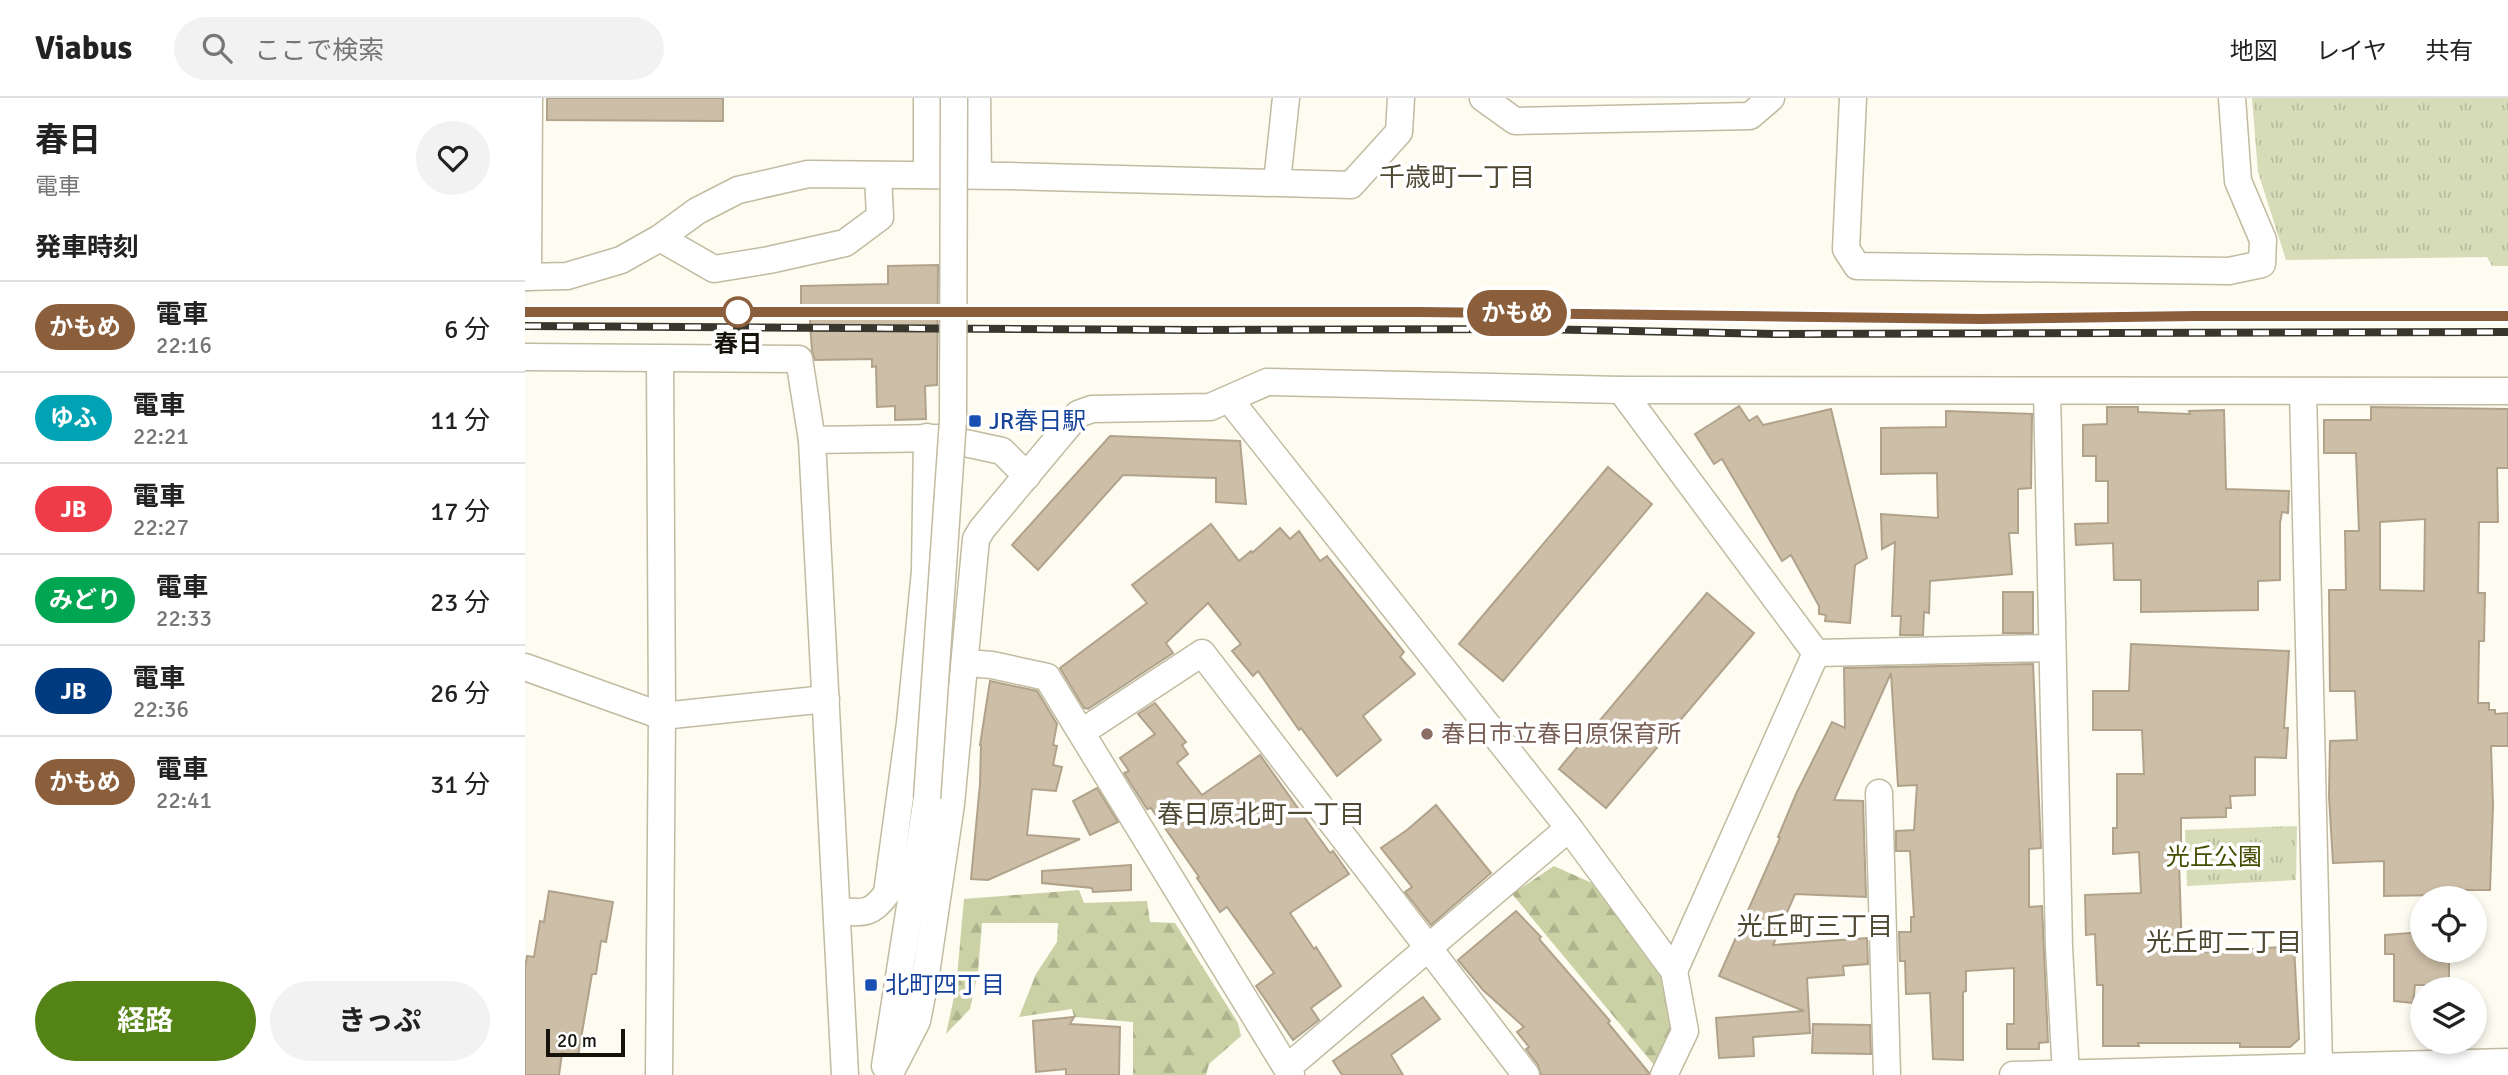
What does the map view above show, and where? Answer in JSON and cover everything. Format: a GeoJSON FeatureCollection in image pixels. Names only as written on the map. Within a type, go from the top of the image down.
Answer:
{"type":"FeatureCollection","features":[{"type":"Feature","properties":{"kind":"street"},"geometry":{"type":"LineString","coordinates":[[529,98],[526,276],[567,276],[621,260],[660,238],[697,211],[738,190],[808,174],[1351,185],[1399,132],[1401,98]]}},
{"type":"Feature","properties":{"kind":"street"},"geometry":{"type":"LineString","coordinates":[[927,98],[927,175]]}},
{"type":"Feature","properties":{"kind":"street"},"geometry":{"type":"LineString","coordinates":[[887,1075],[927,798],[953,421],[954,98]]}},
{"type":"Feature","properties":{"kind":"street"},"geometry":{"type":"LineString","coordinates":[[977,98],[978,176]]}},
{"type":"Feature","properties":{"kind":"street"},"geometry":{"type":"LineString","coordinates":[[1277,183],[1286,98]]}},
{"type":"Feature","properties":{"kind":"street"},"geometry":{"type":"LineString","coordinates":[[1483,98],[1515,121],[1750,116],[1771,98]]}},
{"type":"Feature","properties":{"kind":"street"},"geometry":{"type":"LineString","coordinates":[[1853,98],[1846,249],[1857,266],[2229,271],[2262,264],[2263,240],[2238,181],[2232,98]]}},
{"type":"Feature","properties":{"kind":"street"},"geometry":{"type":"LineString","coordinates":[[660,238],[714,269],[845,243],[880,217],[878,175]]}},
{"type":"Feature","properties":{"kind":"street"},"geometry":{"type":"LineString","coordinates":[[525,357],[799,359],[812,440],[845,1075]]}},
{"type":"Feature","properties":{"kind":"street"},"geometry":{"type":"LineString","coordinates":[[659,1075],[662,716],[660,360]]}},
{"type":"Feature","properties":{"kind":"street"},"geometry":{"type":"LineString","coordinates":[[887,1075],[918,1021],[923,994],[951,804],[976,539],[1078,414],[1092,409],[1210,407],[1268,382],[1621,390],[2508,391]]}},
{"type":"Feature","properties":{"kind":"street"},"geometry":{"type":"LineString","coordinates":[[1621,390],[1816,653]]}},
{"type":"Feature","properties":{"kind":"street"},"geometry":{"type":"LineString","coordinates":[[2047,391],[2059,947],[2066,1074]]}},
{"type":"Feature","properties":{"kind":"street"},"geometry":{"type":"LineString","coordinates":[[2303,392],[2319,1066]]}},
{"type":"Feature","properties":{"kind":"street"},"geometry":{"type":"LineString","coordinates":[[1229,399],[1569,828],[1674,971],[1685,1031],[1669,1074]]}},
{"type":"Feature","properties":{"kind":"street"},"geometry":{"type":"LineString","coordinates":[[812,440],[927,436],[942,438],[1002,451],[1027,476]]}},
{"type":"Feature","properties":{"kind":"street"},"geometry":{"type":"LineString","coordinates":[[838,911],[863,913],[878,906],[887,893],[913,697],[925,570],[927,436]]}},
{"type":"Feature","properties":{"kind":"street"},"geometry":{"type":"LineString","coordinates":[[925,570],[973,575]]}},
{"type":"Feature","properties":{"kind":"street"},"geometry":{"type":"LineString","coordinates":[[1816,653],[2051,648]]}},
{"type":"Feature","properties":{"kind":"street"},"geometry":{"type":"LineString","coordinates":[[1081,732],[1202,653],[1526,1075]]}},
{"type":"Feature","properties":{"kind":"street"},"geometry":{"type":"LineString","coordinates":[[1674,971],[1816,653]]}},
{"type":"Feature","properties":{"kind":"street"},"geometry":{"type":"LineString","coordinates":[[965,663],[992,665],[1047,677],[1289,1072],[1428,948],[1569,828]]}},
{"type":"Feature","properties":{"kind":"street"},"geometry":{"type":"LineString","coordinates":[[525,667],[662,716],[826,699]]}},
{"type":"Feature","properties":{"kind":"street"},"geometry":{"type":"LineString","coordinates":[[1879,793],[1887,1075]]}},
{"type":"Feature","properties":{"kind":"street"},"geometry":{"type":"LineString","coordinates":[[2014,1075],[2508,1062]]}},
{"type":"Feature","properties":{"kind":"green space"},"geometry":{"type":"Polygon","coordinates":[[[2252,98],[2508,98],[2508,266],[2492,266],[2487,257],[2286,260],[2258,172],[2252,98]]]}},
{"type":"Feature","properties":{"kind":"green space","name":"光丘公園"},"geometry":{"type":"Polygon","coordinates":[[[2297,826],[2296,880],[2187,886],[2185,830],[2297,826]]]}},
{"type":"Feature","properties":{"kind":"green space"},"geometry":{"type":"Polygon","coordinates":[[[1554,866],[1603,888],[1669,973],[1676,1025],[1654,1065],[1512,894],[1554,866]]]}},
{"type":"Feature","properties":{"kind":"green space"},"geometry":{"type":"Polygon","coordinates":[[[1079,890],[1084,903],[1147,901],[1150,922],[1175,923],[1238,1023],[1241,1036],[1209,1064],[1206,1075],[1133,1075],[1133,1022],[1074,1017],[1072,1009],[1019,1017],[1036,974],[1057,942],[1058,923],[982,923],[978,972],[970,1009],[946,1034],[956,988],[964,899],[1079,890]]]}},
{"type":"Feature","properties":{"kind":"building"},"geometry":{"type":"Polygon","coordinates":[[[547,98],[723,98],[723,121],[547,120],[547,98]]]}},
{"type":"Feature","properties":{"kind":"building","name":"春日"},"geometry":{"type":"Polygon","coordinates":[[[938,265],[937,385],[925,386],[926,419],[895,420],[895,406],[877,407],[876,366],[872,367],[872,359],[815,360],[809,307],[801,307],[801,286],[888,284],[888,266],[938,265]]]}},
{"type":"Feature","properties":{"kind":"building"},"geometry":{"type":"Polygon","coordinates":[[[1739,406],[1749,421],[1757,416],[1763,425],[1831,409],[1867,558],[1855,565],[1850,623],[1825,621],[1826,615],[1819,614],[1819,606],[1791,555],[1782,561],[1722,459],[1714,464],[1695,434],[1739,406]]]}},
{"type":"Feature","properties":{"kind":"building"},"geometry":{"type":"Polygon","coordinates":[[[2107,407],[2138,407],[2138,412],[2190,414],[2189,411],[2224,410],[2226,489],[2289,491],[2288,513],[2282,512],[2280,523],[2280,580],[2258,581],[2258,610],[2141,612],[2141,580],[2114,580],[2113,543],[2076,545],[2075,524],[2108,523],[2108,481],[2096,481],[2096,456],[2083,456],[2083,425],[2107,424],[2107,407]]]}},
{"type":"Feature","properties":{"kind":"building"},"geometry":{"type":"Polygon","coordinates":[[[2371,407],[2508,409],[2508,468],[2497,468],[2498,522],[2479,522],[2478,593],[2485,593],[2484,641],[2479,641],[2478,703],[2489,703],[2489,710],[2495,710],[2495,714],[2508,713],[2508,746],[2491,746],[2493,805],[2490,890],[2487,890],[2487,886],[2410,886],[2410,896],[2384,896],[2384,861],[2333,863],[2329,796],[2330,741],[2357,740],[2355,691],[2330,691],[2329,590],[2346,590],[2345,531],[2359,531],[2356,453],[2324,453],[2324,420],[2371,420],[2371,407]],[[2425,519],[2380,522],[2380,590],[2424,591],[2425,519]]]}},
{"type":"Feature","properties":{"kind":"building"},"geometry":{"type":"Polygon","coordinates":[[[1946,411],[2032,414],[2031,488],[2018,489],[2018,533],[2009,533],[2012,574],[1930,581],[1929,613],[1924,612],[1923,635],[1900,635],[1901,616],[1892,616],[1895,542],[1882,549],[1881,514],[1938,518],[1937,473],[1881,474],[1881,428],[1946,427],[1946,411]]]}},
{"type":"Feature","properties":{"kind":"building"},"geometry":{"type":"Polygon","coordinates":[[[1110,436],[1240,441],[1246,504],[1216,502],[1216,478],[1123,475],[1038,570],[1012,545],[1110,436]]]}},
{"type":"Feature","properties":{"kind":"building"},"geometry":{"type":"Polygon","coordinates":[[[1608,467],[1652,504],[1503,681],[1459,644],[1608,467]]]}},
{"type":"Feature","properties":{"kind":"building"},"geometry":{"type":"Polygon","coordinates":[[[1211,524],[1239,561],[1280,528],[1290,539],[1299,531],[1320,561],[1327,556],[1404,652],[1400,657],[1415,674],[1363,716],[1381,740],[1337,776],[1301,728],[1299,730],[1258,671],[1253,676],[1232,651],[1241,644],[1208,603],[1166,643],[1173,653],[1088,709],[1084,708],[1060,668],[1147,603],[1132,585],[1211,524]]]}},
{"type":"Feature","properties":{"kind":"building"},"geometry":{"type":"Polygon","coordinates":[[[2003,592],[2033,592],[2033,633],[2003,633],[2003,592]]]}},
{"type":"Feature","properties":{"kind":"building"},"geometry":{"type":"Polygon","coordinates":[[[1707,593],[1754,633],[1606,808],[1559,769],[1707,593]]]}},
{"type":"Feature","properties":{"kind":"building"},"geometry":{"type":"Polygon","coordinates":[[[2131,644],[2289,651],[2284,728],[2288,728],[2286,758],[2255,757],[2255,795],[2230,796],[2231,808],[2226,808],[2226,817],[2181,818],[2179,861],[2182,954],[2294,946],[2299,1039],[2290,1047],[2240,1047],[2240,1043],[2138,1043],[2139,1046],[2103,1046],[2103,985],[2097,985],[2095,934],[2086,935],[2085,895],[2141,893],[2139,852],[2113,854],[2113,828],[2117,828],[2117,774],[2144,774],[2142,730],[2093,730],[2093,691],[2129,691],[2131,644]]]}},
{"type":"Feature","properties":{"kind":"building"},"geometry":{"type":"Polygon","coordinates":[[[2033,664],[2041,848],[2029,849],[2029,907],[2042,906],[2048,1042],[2039,1043],[2039,1049],[2007,1049],[2007,1024],[2014,1024],[2014,968],[1966,971],[1966,991],[1963,992],[1963,1060],[1933,1059],[1930,993],[1906,994],[1905,961],[1900,961],[1899,932],[1911,932],[1911,917],[1914,917],[1910,851],[1896,851],[1896,831],[1914,830],[1917,785],[1898,786],[1891,673],[1834,800],[1863,801],[1866,897],[1795,894],[1773,945],[1867,938],[1868,964],[1843,966],[1844,975],[1807,978],[1810,1033],[1753,1037],[1754,1056],[1719,1058],[1716,1018],[1804,1011],[1719,976],[1780,838],[1778,837],[1796,794],[1832,722],[1845,728],[1844,668],[2033,664]]]}},
{"type":"Feature","properties":{"kind":"building"},"geometry":{"type":"Polygon","coordinates":[[[990,681],[1037,691],[1057,724],[1053,745],[1057,746],[1053,765],[1062,767],[1056,791],[1032,789],[1027,835],[1080,839],[988,880],[971,879],[980,784],[980,745],[990,681]]]}},
{"type":"Feature","properties":{"kind":"building"},"geometry":{"type":"Polygon","coordinates":[[[1155,703],[1186,742],[1182,745],[1188,754],[1177,763],[1202,795],[1260,755],[1330,853],[1333,851],[1349,874],[1290,913],[1341,986],[1311,1008],[1319,1020],[1293,1040],[1256,986],[1274,973],[1227,907],[1220,912],[1197,878],[1199,877],[1151,808],[1147,809],[1124,773],[1129,771],[1120,758],[1155,734],[1138,714],[1155,703]]]}},
{"type":"Feature","properties":{"kind":"building"},"geometry":{"type":"Polygon","coordinates":[[[1097,788],[1118,822],[1090,835],[1073,801],[1097,788]]]}},
{"type":"Feature","properties":{"kind":"building"},"geometry":{"type":"Polygon","coordinates":[[[1436,805],[1491,873],[1431,925],[1405,892],[1412,887],[1381,848],[1436,805]]]}},
{"type":"Feature","properties":{"kind":"building"},"geometry":{"type":"Polygon","coordinates":[[[1131,865],[1131,890],[1093,892],[1092,888],[1042,883],[1042,871],[1131,865]]]}},
{"type":"Feature","properties":{"kind":"building"},"geometry":{"type":"Polygon","coordinates":[[[549,891],[613,902],[606,942],[601,941],[596,974],[592,974],[578,1056],[562,1053],[559,1075],[525,1075],[525,968],[527,956],[534,957],[540,921],[544,922],[549,891]]]}},
{"type":"Feature","properties":{"kind":"building"},"geometry":{"type":"Polygon","coordinates":[[[1516,911],[1541,937],[1539,939],[1610,1021],[1608,1023],[1648,1075],[1541,1075],[1538,1065],[1526,1049],[1529,1047],[1517,1032],[1524,1027],[1483,990],[1458,960],[1516,911]]]}},
{"type":"Feature","properties":{"kind":"building"},"geometry":{"type":"Polygon","coordinates":[[[2410,933],[2410,963],[2449,963],[2449,977],[2410,977],[2410,1003],[2394,1001],[2394,954],[2385,954],[2385,935],[2410,933]]]}},
{"type":"Feature","properties":{"kind":"building"},"geometry":{"type":"Polygon","coordinates":[[[1423,997],[1440,1019],[1391,1055],[1403,1075],[1342,1075],[1333,1061],[1423,997]]]}},
{"type":"Feature","properties":{"kind":"building"},"geometry":{"type":"Polygon","coordinates":[[[1074,1017],[1070,1024],[1120,1027],[1119,1075],[1066,1075],[1066,1069],[1036,1072],[1033,1021],[1074,1017]]]}},
{"type":"Feature","properties":{"kind":"building"},"geometry":{"type":"Polygon","coordinates":[[[1813,1024],[1870,1025],[1871,1054],[1812,1053],[1813,1024]]]}},
{"type":"Feature","properties":{"kind":"railway"},"geometry":{"type":"LineString","coordinates":[[525,312],[1419,312],[1981,319],[2508,316]]}},
{"type":"Feature","properties":{"kind":"railway"},"geometry":{"type":"LineString","coordinates":[[525,326],[1535,329],[1775,334],[2508,332]]}},
{"type":"Feature","properties":{"kind":"train","name":"かもめ"},"geometry":{"type":"LineString","coordinates":[[525,312],[1419,312],[1981,319],[2508,316]]}},
{"type":"Feature","properties":{"kind":"place","name":"春日"},"geometry":{"type":"Point","coordinates":[738,312]}},
{"type":"Feature","properties":{"kind":"place","name":"JR春日駅"},"geometry":{"type":"Point","coordinates":[975,421]}},
{"type":"Feature","properties":{"kind":"place","name":"春日市立春日原保育所"},"geometry":{"type":"Point","coordinates":[1427,734]}},
{"type":"Feature","properties":{"kind":"place","name":"北町四丁目"},"geometry":{"type":"Point","coordinates":[871,985]}},
{"type":"Feature","properties":{"kind":"district","name":"千歳町一丁目"},"geometry":{"type":"Point","coordinates":[1457,177]}},
{"type":"Feature","properties":{"kind":"district","name":"春日原北町一丁目"},"geometry":{"type":"Point","coordinates":[1261,814]}},
{"type":"Feature","properties":{"kind":"district","name":"光丘町三丁目"},"geometry":{"type":"Point","coordinates":[1815,926]}},
{"type":"Feature","properties":{"kind":"district","name":"光丘町二丁目"},"geometry":{"type":"Point","coordinates":[2224,942]}}]}
